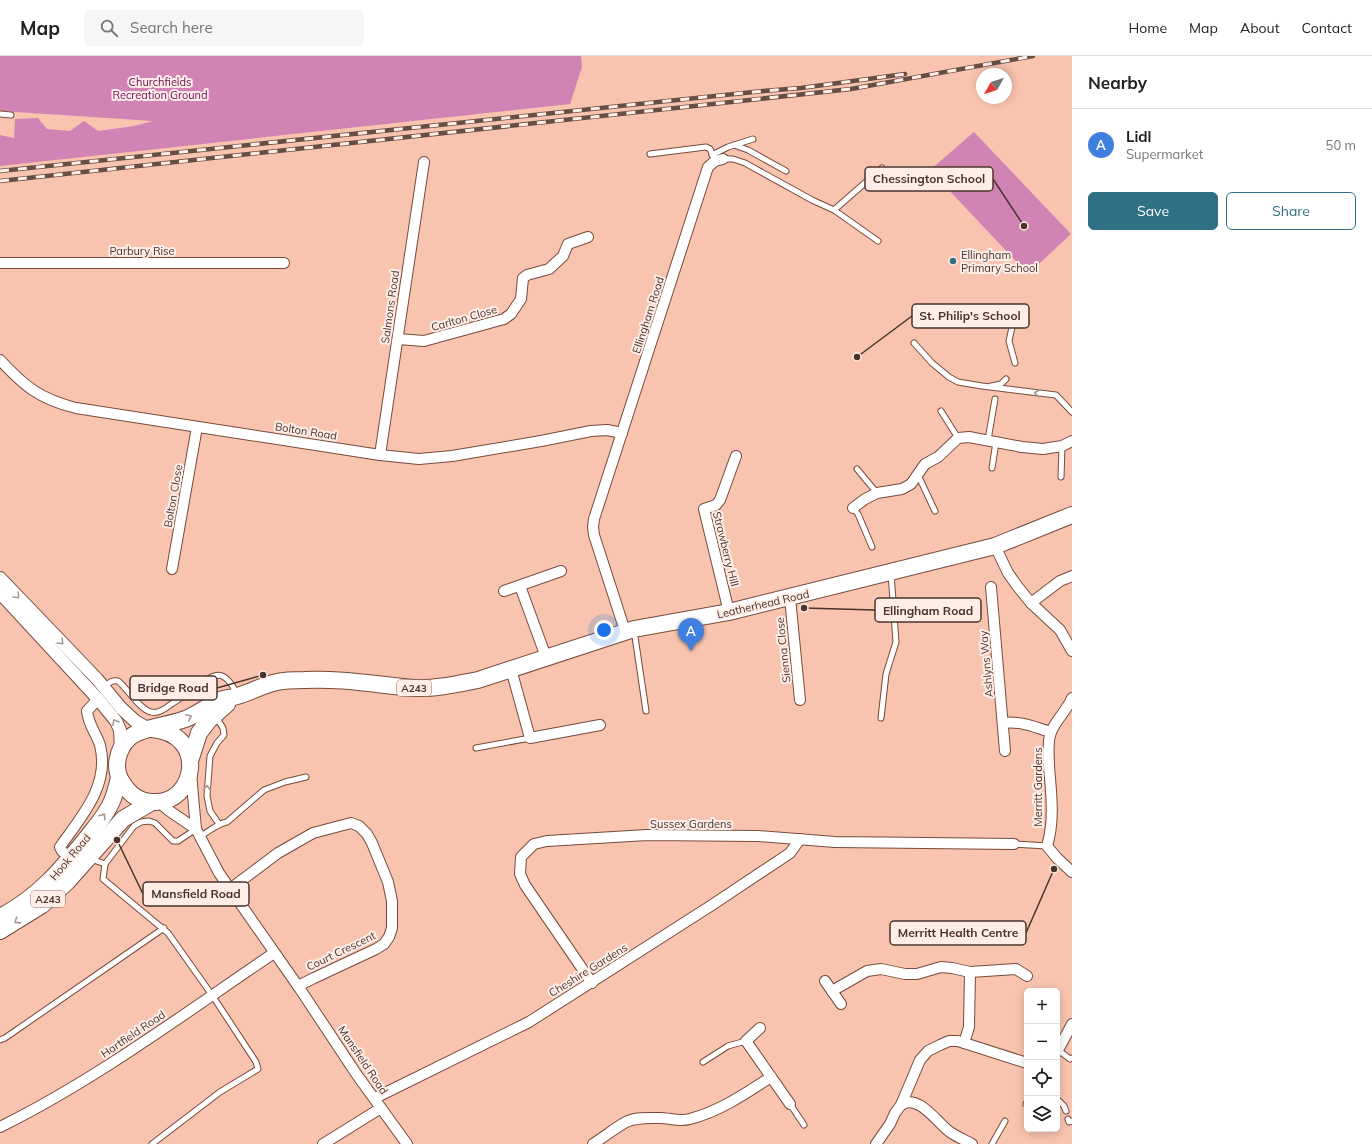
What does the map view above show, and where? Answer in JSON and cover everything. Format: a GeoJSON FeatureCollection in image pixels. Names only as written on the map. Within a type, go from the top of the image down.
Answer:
{"type":"FeatureCollection","features":[{"type":"Feature","properties":{"kind":"highway","name":"Leatherhead Road"},"geometry":{"type":"LineString","coordinates":[[238,696],[257,688],[278,682],[297,680],[351,680],[416,688],[448,686],[478,680],[629,630],[729,612],[790,598],[995,546],[1072,514]]}},
{"type":"Feature","properties":{"kind":"highway","name":"A243"},"geometry":{"type":"LineString","coordinates":[[156,802],[170,798],[180,791],[187,781],[199,733],[214,714],[238,696]]}},
{"type":"Feature","properties":{"kind":"highway","name":"A243"},"geometry":{"type":"LineString","coordinates":[[119,778],[117,764],[121,749],[129,738],[140,731],[189,718],[220,700],[238,696]]}},
{"type":"Feature","properties":{"kind":"highway"},"geometry":{"type":"LineString","coordinates":[[151,729],[163,730],[172,734],[181,741],[187,750],[190,765]]}},
{"type":"Feature","properties":{"kind":"highway"},"geometry":{"type":"LineString","coordinates":[[119,778],[127,791],[138,799],[156,802]]}},
{"type":"Feature","properties":{"kind":"highway","name":"Hook Road"},"geometry":{"type":"LineString","coordinates":[[0,917],[30,898],[52,880],[102,819],[112,802],[119,778]]}},
{"type":"Feature","properties":{"kind":"highway","name":"Hook Road"},"geometry":{"type":"LineString","coordinates":[[0,931],[42,905],[67,882],[122,819],[156,802]]}},
{"type":"Feature","properties":{"kind":"street","name":"Ellingham Road"},"geometry":{"type":"LineString","coordinates":[[629,630],[593,527],[622,432],[715,160]]}},
{"type":"Feature","properties":{"kind":"street","name":"Salmons Road"},"geometry":{"type":"LineString","coordinates":[[380,455],[424,162]]}},
{"type":"Feature","properties":{"kind":"street","name":"Carlton Close"},"geometry":{"type":"LineString","coordinates":[[398,339],[424,341],[504,320],[512,314],[521,298],[523,278],[527,275],[549,269],[563,256],[568,244],[588,237]]}},
{"type":"Feature","properties":{"kind":"street","name":"Parbury Rise"},"geometry":{"type":"LineString","coordinates":[[0,263],[284,263]]}},
{"type":"Feature","properties":{"kind":"street","name":"Bolton Road"},"geometry":{"type":"LineString","coordinates":[[0,360],[30,388],[47,399],[76,408],[380,455],[419,459],[459,455],[591,431],[607,430],[622,432]]}},
{"type":"Feature","properties":{"kind":"street","name":"Bolton Close"},"geometry":{"type":"LineString","coordinates":[[172,569],[197,427]]}},
{"type":"Feature","properties":{"kind":"street"},"geometry":{"type":"LineString","coordinates":[[853,508],[878,493],[902,489],[911,484],[925,464],[938,456],[958,438],[969,437],[1043,449],[1062,446],[1072,441]]}},
{"type":"Feature","properties":{"kind":"street","name":"Strawberry Hill"},"geometry":{"type":"LineString","coordinates":[[729,612],[704,509],[716,505],[720,500],[736,456]]}},
{"type":"Feature","properties":{"kind":"street"},"geometry":{"type":"LineString","coordinates":[[995,546],[1008,573],[1031,603],[1060,630],[1072,651]]}},
{"type":"Feature","properties":{"kind":"street"},"geometry":{"type":"LineString","coordinates":[[504,591],[561,571]]}},
{"type":"Feature","properties":{"kind":"street"},"geometry":{"type":"LineString","coordinates":[[1031,603],[1060,581],[1072,576]]}},
{"type":"Feature","properties":{"kind":"street"},"geometry":{"type":"LineString","coordinates":[[0,578],[104,687],[121,708],[135,721],[151,729]]}},
{"type":"Feature","properties":{"kind":"street"},"geometry":{"type":"LineString","coordinates":[[520,586],[546,657]]}},
{"type":"Feature","properties":{"kind":"street","name":"Ashlyns Way"},"geometry":{"type":"LineString","coordinates":[[991,587],[996,602],[1005,751]]}},
{"type":"Feature","properties":{"kind":"street"},"geometry":{"type":"LineString","coordinates":[[0,593],[116,720],[120,730],[121,749]]}},
{"type":"Feature","properties":{"kind":"street","name":"Sienna Close"},"geometry":{"type":"LineString","coordinates":[[790,598],[800,700]]}},
{"type":"Feature","properties":{"kind":"street"},"geometry":{"type":"LineString","coordinates":[[512,668],[530,738],[600,725]]}},
{"type":"Feature","properties":{"kind":"street","name":"Merritt Gardens"},"geometry":{"type":"LineString","coordinates":[[1048,846],[1052,806],[1049,755],[1051,732],[1066,710],[1072,698]]}},
{"type":"Feature","properties":{"kind":"street"},"geometry":{"type":"LineString","coordinates":[[70,858],[62,851],[60,847],[87,810],[101,777],[102,760],[99,744],[88,718],[87,711],[98,699]]}},
{"type":"Feature","properties":{"kind":"street"},"geometry":{"type":"LineString","coordinates":[[1003,723],[1022,723],[1051,732]]}},
{"type":"Feature","properties":{"kind":"street"},"geometry":{"type":"LineString","coordinates":[[992,736],[1003,735]]}},
{"type":"Feature","properties":{"kind":"street","name":"Mansfield Road"},"geometry":{"type":"LineString","coordinates":[[190,765],[197,833]]}},
{"type":"Feature","properties":{"kind":"street","name":"Mansfield Road"},"geometry":{"type":"LineString","coordinates":[[156,802],[197,833],[230,889],[407,1144]]}},
{"type":"Feature","properties":{"kind":"street","name":"Court Crescent"},"geometry":{"type":"LineString","coordinates":[[230,889],[278,853],[313,833],[351,823],[359,826],[367,834],[388,882],[392,901],[392,928],[389,937],[384,944],[376,949],[298,986]]}},
{"type":"Feature","properties":{"kind":"street","name":"Sussex Gardens"},"geometry":{"type":"LineString","coordinates":[[592,983],[525,885],[520,874],[521,857],[534,844],[547,841],[647,835],[758,836],[835,842],[1014,844]]}},
{"type":"Feature","properties":{"kind":"street","name":"Cheshire Gardens"},"geometry":{"type":"LineString","coordinates":[[375,1098],[529,1022],[592,983],[790,853],[800,839]]}},
{"type":"Feature","properties":{"kind":"street"},"geometry":{"type":"LineString","coordinates":[[1048,846],[1057,858],[1072,872]]}},
{"type":"Feature","properties":{"kind":"street","name":"Hartfield Road"},"geometry":{"type":"LineString","coordinates":[[0,1127],[31,1111],[124,1055],[274,953]]}},
{"type":"Feature","properties":{"kind":"street"},"geometry":{"type":"LineString","coordinates":[[832,992],[867,971],[881,969],[905,974],[917,974],[942,967],[970,972],[1016,969],[1027,976]]}},
{"type":"Feature","properties":{"kind":"street"},"geometry":{"type":"LineString","coordinates":[[964,1043],[969,1027],[970,972]]}},
{"type":"Feature","properties":{"kind":"street"},"geometry":{"type":"LineString","coordinates":[[825,981],[840,1004]]}},
{"type":"Feature","properties":{"kind":"street"},"geometry":{"type":"LineString","coordinates":[[1060,1046],[1072,1024]]}},
{"type":"Feature","properties":{"kind":"street"},"geometry":{"type":"LineString","coordinates":[[760,1028],[746,1040],[790,1104]]}},
{"type":"Feature","properties":{"kind":"street"},"geometry":{"type":"LineString","coordinates":[[876,1144],[901,1106],[920,1060],[928,1052],[949,1041],[964,1043],[1024,1062]]}},
{"type":"Feature","properties":{"kind":"street"},"geometry":{"type":"LineString","coordinates":[[593,1144],[627,1122],[643,1118],[664,1118],[680,1121],[690,1120],[735,1101],[771,1077]]}},
{"type":"Feature","properties":{"kind":"street"},"geometry":{"type":"LineString","coordinates":[[901,1106],[912,1103],[927,1109],[950,1132],[972,1144]]}},
{"type":"Feature","properties":{"kind":"street"},"geometry":{"type":"LineString","coordinates":[[323,1144],[381,1108]]}},
{"type":"Feature","properties":{"kind":"lane"},"geometry":{"type":"LineString","coordinates":[[0,114],[11,115]]}},
{"type":"Feature","properties":{"kind":"lane"},"geometry":{"type":"LineString","coordinates":[[715,160],[734,145],[753,139]]}},
{"type":"Feature","properties":{"kind":"lane"},"geometry":{"type":"LineString","coordinates":[[734,145],[748,150],[786,171]]}},
{"type":"Feature","properties":{"kind":"lane"},"geometry":{"type":"LineString","coordinates":[[650,154],[706,146],[710,149],[715,160]]}},
{"type":"Feature","properties":{"kind":"lane"},"geometry":{"type":"LineString","coordinates":[[715,160],[733,159],[745,163],[812,200],[834,210],[878,241]]}},
{"type":"Feature","properties":{"kind":"lane"},"geometry":{"type":"LineString","coordinates":[[834,210],[882,168]]}},
{"type":"Feature","properties":{"kind":"lane"},"geometry":{"type":"LineString","coordinates":[[1014,318],[1009,341],[1015,363]]}},
{"type":"Feature","properties":{"kind":"lane"},"geometry":{"type":"LineString","coordinates":[[914,343],[932,363],[949,377],[958,382],[1056,395],[1072,412]]}},
{"type":"Feature","properties":{"kind":"lane"},"geometry":{"type":"LineString","coordinates":[[982,386],[1001,384],[1006,379]]}},
{"type":"Feature","properties":{"kind":"lane"},"geometry":{"type":"LineString","coordinates":[[992,468],[995,399]]}},
{"type":"Feature","properties":{"kind":"lane"},"geometry":{"type":"LineString","coordinates":[[941,410],[958,438]]}},
{"type":"Feature","properties":{"kind":"lane"},"geometry":{"type":"LineString","coordinates":[[1061,477],[1062,446]]}},
{"type":"Feature","properties":{"kind":"lane"},"geometry":{"type":"LineString","coordinates":[[858,469],[878,493]]}},
{"type":"Feature","properties":{"kind":"lane"},"geometry":{"type":"LineString","coordinates":[[918,475],[934,511]]}},
{"type":"Feature","properties":{"kind":"lane"},"geometry":{"type":"LineString","coordinates":[[853,508],[858,514],[872,547]]}},
{"type":"Feature","properties":{"kind":"lane"},"geometry":{"type":"LineString","coordinates":[[881,718],[886,674],[896,642],[891,572]]}},
{"type":"Feature","properties":{"kind":"lane"},"geometry":{"type":"LineString","coordinates":[[629,630],[646,711]]}},
{"type":"Feature","properties":{"kind":"lane"},"geometry":{"type":"LineString","coordinates":[[104,687],[113,680],[118,681],[143,707],[150,712],[157,712],[166,708],[206,680],[216,675],[222,676],[230,681],[238,696]]}},
{"type":"Feature","properties":{"kind":"lane"},"geometry":{"type":"LineString","coordinates":[[214,714],[223,728],[224,735],[217,743],[210,756],[207,796],[210,811],[219,824]]}},
{"type":"Feature","properties":{"kind":"lane"},"geometry":{"type":"LineString","coordinates":[[476,748],[530,738]]}},
{"type":"Feature","properties":{"kind":"lane"},"geometry":{"type":"LineString","coordinates":[[152,1144],[220,1092],[258,1069],[256,1062],[212,995],[164,928],[103,879],[104,864],[134,826],[141,822],[150,821],[155,823],[173,841],[178,841],[197,833],[206,834],[219,824],[227,822],[264,790],[285,782],[306,777]]}},
{"type":"Feature","properties":{"kind":"lane"},"geometry":{"type":"LineString","coordinates":[[1014,844],[1048,846]]}},
{"type":"Feature","properties":{"kind":"lane"},"geometry":{"type":"LineString","coordinates":[[88,858],[104,864]]}},
{"type":"Feature","properties":{"kind":"lane"},"geometry":{"type":"LineString","coordinates":[[0,1040],[164,928]]}},
{"type":"Feature","properties":{"kind":"lane"},"geometry":{"type":"LineString","coordinates":[[703,1062],[728,1046],[746,1040]]}},
{"type":"Feature","properties":{"kind":"lane"},"geometry":{"type":"LineString","coordinates":[[1060,1053],[1070,1059],[1072,1058]]}},
{"type":"Feature","properties":{"kind":"lane"},"geometry":{"type":"LineString","coordinates":[[1060,1102],[1066,1111]]}},
{"type":"Feature","properties":{"kind":"lane"},"geometry":{"type":"LineString","coordinates":[[790,1104],[804,1125]]}},
{"type":"Feature","properties":{"kind":"lane"},"geometry":{"type":"LineString","coordinates":[[992,1144],[1005,1121]]}},
{"type":"Feature","properties":{"kind":"green space","name":"Churchfields Recreation Ground"},"geometry":{"type":"Polygon","coordinates":[[[0,56],[581,56],[582,67],[570,104],[0,166],[0,135],[14,138],[15,119],[38,118],[47,129],[70,131],[84,121],[98,131],[134,126],[153,121],[0,111],[0,56]]]}},
{"type":"Feature","properties":{"kind":"green space"},"geometry":{"type":"Polygon","coordinates":[[[974,132],[1071,234],[1028,274],[930,170],[974,132]]]}},
{"type":"Feature","properties":{"kind":"railway"},"geometry":{"type":"LineString","coordinates":[[0,181],[851,89],[1033,56]]}},
{"type":"Feature","properties":{"kind":"railway"},"geometry":{"type":"LineString","coordinates":[[0,171],[801,88],[905,74]]}},
{"type":"Feature","properties":{"kind":"place","name":"Chessington School"},"geometry":{"type":"Point","coordinates":[1024,226]}},
{"type":"Feature","properties":{"kind":"place","name":"Ellingham Primary School"},"geometry":{"type":"Point","coordinates":[953,261]}},
{"type":"Feature","properties":{"kind":"place","name":"St. Philip's School"},"geometry":{"type":"Point","coordinates":[857,357]}},
{"type":"Feature","properties":{"kind":"place","name":"Ellingham Road"},"geometry":{"type":"Point","coordinates":[804,608]}},
{"type":"Feature","properties":{"kind":"place","name":"Lidl"},"geometry":{"type":"Point","coordinates":[691,651]}},
{"type":"Feature","properties":{"kind":"place","name":"Bridge Road"},"geometry":{"type":"Point","coordinates":[263,675]}},
{"type":"Feature","properties":{"kind":"place","name":"Mansfield Road"},"geometry":{"type":"Point","coordinates":[117,840]}},
{"type":"Feature","properties":{"kind":"place","name":"Merritt Health Centre"},"geometry":{"type":"Point","coordinates":[1054,869]}}]}
